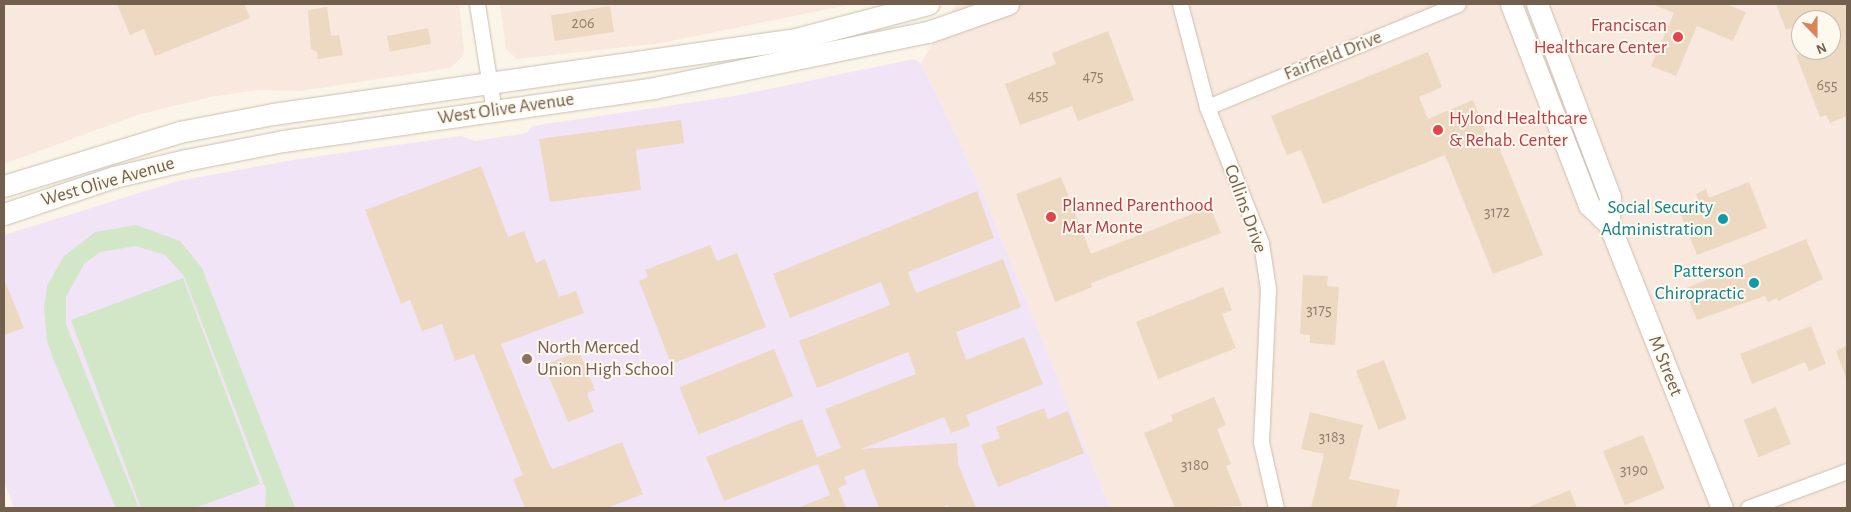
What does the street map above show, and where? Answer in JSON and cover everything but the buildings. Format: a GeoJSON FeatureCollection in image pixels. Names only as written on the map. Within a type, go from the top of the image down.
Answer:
{"type":"FeatureCollection","features":[{"type":"Feature","properties":{"kind":"main road","name":"West Olive Avenue"},"geometry":{"type":"LineString","coordinates":[[4,186],[179,132],[273,114],[796,39],[928,4]]}},
{"type":"Feature","properties":{"kind":"main road","name":"West Olive Avenue"},"geometry":{"type":"LineString","coordinates":[[4,214],[114,177],[283,141],[654,88],[822,56],[928,32],[1008,4]]}},
{"type":"Feature","properties":{"kind":"main road","name":"M Street"},"geometry":{"type":"LineString","coordinates":[[1511,4],[1589,205],[1609,224]]}},
{"type":"Feature","properties":{"kind":"main road","name":"M Street"},"geometry":{"type":"LineString","coordinates":[[1537,4],[1610,197],[1609,224],[1722,508]]}},
{"type":"Feature","properties":{"kind":"main road"},"geometry":{"type":"LineString","coordinates":[[114,177],[125,164],[171,150],[177,144],[179,132]]}},
{"type":"Feature","properties":{"kind":"street"},"geometry":{"type":"LineString","coordinates":[[477,4],[494,111]]}},
{"type":"Feature","properties":{"kind":"street","name":"Collins Drive"},"geometry":{"type":"LineString","coordinates":[[1180,4],[1207,107],[1261,243],[1268,289],[1261,442],[1276,508]]}},
{"type":"Feature","properties":{"kind":"street","name":"Fairfield Drive"},"geometry":{"type":"LineString","coordinates":[[1207,107],[1458,4]]}},
{"type":"Feature","properties":{"kind":"street"},"geometry":{"type":"LineString","coordinates":[[1748,508],[1847,470]]}},
{"type":"Feature","properties":{"kind":"shaded area"},"geometry":{"type":"Polygon","coordinates":[[[4,4],[459,4],[464,50],[463,56],[450,68],[300,91],[258,90],[210,97],[137,115],[4,164],[4,4]]]}},
{"type":"Feature","properties":{"kind":"shaded area"},"geometry":{"type":"Polygon","coordinates":[[[500,4],[852,4],[661,43],[517,59],[506,49],[500,4]]]}},
{"type":"Feature","properties":{"kind":"shaded area"},"geometry":{"type":"Polygon","coordinates":[[[956,4],[1847,4],[1847,508],[1110,508],[983,193],[921,63],[956,4]]]}},
{"type":"Feature","properties":{"kind":"shaded area","name":"North Merced Union High School"},"geometry":{"type":"Polygon","coordinates":[[[914,59],[921,63],[983,193],[1110,508],[14,508],[4,482],[4,235],[178,181],[293,160],[461,136],[475,141],[527,133],[532,126],[735,96],[914,59]]]}},
{"type":"Feature","properties":{"kind":"green space"},"geometry":{"type":"Polygon","coordinates":[[[136,225],[180,241],[202,268],[295,508],[265,508],[266,490],[184,276],[165,255],[136,246],[100,252],[84,264],[66,297],[66,324],[139,508],[116,508],[54,361],[47,341],[44,309],[47,286],[64,256],[95,232],[136,225]]]}},
{"type":"Feature","properties":{"kind":"green space"},"geometry":{"type":"Polygon","coordinates":[[[183,278],[260,484],[195,508],[141,508],[71,320],[183,278]]]}},
{"type":"Feature","properties":{"kind":"place","name":"Franciscan Healthcare Center"},"geometry":{"type":"Point","coordinates":[1678,37]}},
{"type":"Feature","properties":{"kind":"place","name":"Hylond Healthcare & Rehab. Center"},"geometry":{"type":"Point","coordinates":[1438,130]}},
{"type":"Feature","properties":{"kind":"place","name":"Planned Parenthood Mar Monte"},"geometry":{"type":"Point","coordinates":[1051,217]}},
{"type":"Feature","properties":{"kind":"place","name":"Social Security Administration"},"geometry":{"type":"Point","coordinates":[1723,219]}},
{"type":"Feature","properties":{"kind":"place","name":"Patterson Chiropractic"},"geometry":{"type":"Point","coordinates":[1754,283]}},
{"type":"Feature","properties":{"kind":"place","name":"North Merced Union High School"},"geometry":{"type":"Point","coordinates":[527,359]}}]}
